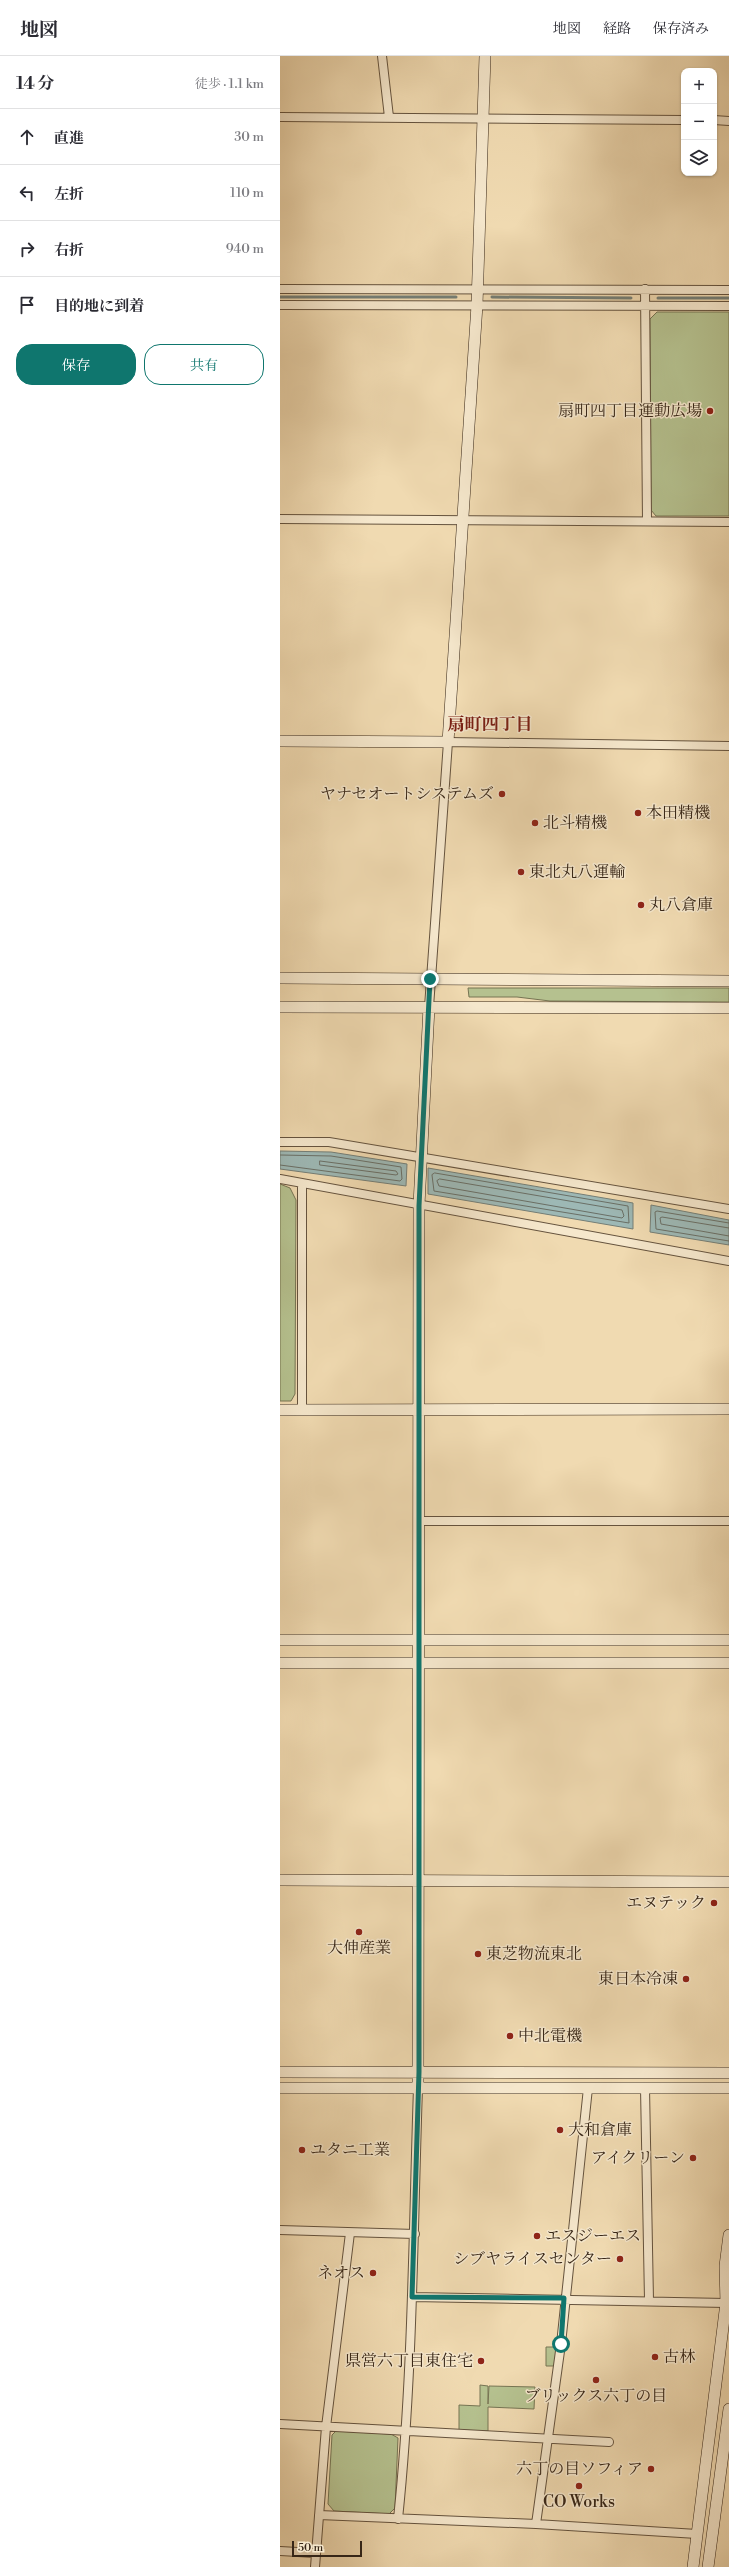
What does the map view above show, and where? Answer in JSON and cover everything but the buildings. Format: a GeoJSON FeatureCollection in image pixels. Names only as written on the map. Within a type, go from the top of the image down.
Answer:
{"type":"FeatureCollection","features":[{"type":"Feature","properties":{"kind":"street"},"geometry":{"type":"LineString","coordinates":[[382,56],[389,118]]}},
{"type":"Feature","properties":{"kind":"street"},"geometry":{"type":"LineString","coordinates":[[398,2519],[407,2431],[415,2234],[419,2072],[419,1206],[430,979],[464,520],[477,305],[481,118],[485,56]]}},
{"type":"Feature","properties":{"kind":"street"},"geometry":{"type":"LineString","coordinates":[[280,117],[681,120]]}},
{"type":"Feature","properties":{"kind":"street"},"geometry":{"type":"LineString","coordinates":[[717,120],[729,120]]}},
{"type":"Feature","properties":{"kind":"street"},"geometry":{"type":"LineString","coordinates":[[280,289],[729,290]]}},
{"type":"Feature","properties":{"kind":"street"},"geometry":{"type":"LineString","coordinates":[[645,289],[647,521]]}},
{"type":"Feature","properties":{"kind":"street"},"geometry":{"type":"LineString","coordinates":[[280,305],[729,306]]}},
{"type":"Feature","properties":{"kind":"street"},"geometry":{"type":"LineString","coordinates":[[280,519],[729,522]]}},
{"type":"Feature","properties":{"kind":"street"},"geometry":{"type":"LineString","coordinates":[[280,742],[448,742],[729,746]]}},
{"type":"Feature","properties":{"kind":"street"},"geometry":{"type":"LineString","coordinates":[[280,978],[729,981]]}},
{"type":"Feature","properties":{"kind":"street"},"geometry":{"type":"LineString","coordinates":[[280,1007],[729,1008]]}},
{"type":"Feature","properties":{"kind":"street"},"geometry":{"type":"LineString","coordinates":[[280,1142],[329,1142],[729,1209]]}},
{"type":"Feature","properties":{"kind":"street"},"geometry":{"type":"LineString","coordinates":[[280,1179],[419,1206],[729,1261]]}},
{"type":"Feature","properties":{"kind":"street"},"geometry":{"type":"LineString","coordinates":[[302,1184],[302,1410]]}},
{"type":"Feature","properties":{"kind":"street"},"geometry":{"type":"LineString","coordinates":[[280,1410],[729,1409]]}},
{"type":"Feature","properties":{"kind":"street"},"geometry":{"type":"LineString","coordinates":[[419,1521],[729,1520]]}},
{"type":"Feature","properties":{"kind":"street"},"geometry":{"type":"LineString","coordinates":[[280,1640],[729,1640]]}},
{"type":"Feature","properties":{"kind":"street"},"geometry":{"type":"LineString","coordinates":[[280,1663],[729,1664]]}},
{"type":"Feature","properties":{"kind":"street"},"geometry":{"type":"LineString","coordinates":[[280,1880],[729,1882]]}},
{"type":"Feature","properties":{"kind":"street"},"geometry":{"type":"LineString","coordinates":[[280,2072],[729,2073]]}},
{"type":"Feature","properties":{"kind":"street"},"geometry":{"type":"LineString","coordinates":[[280,2088],[729,2088]]}},
{"type":"Feature","properties":{"kind":"street"},"geometry":{"type":"LineString","coordinates":[[536,2524],[561,2344],[564,2298],[588,2088]]}},
{"type":"Feature","properties":{"kind":"street"},"geometry":{"type":"LineString","coordinates":[[645,2088],[649,2300]]}},
{"type":"Feature","properties":{"kind":"street"},"geometry":{"type":"LineString","coordinates":[[280,2230],[415,2234]]}},
{"type":"Feature","properties":{"kind":"street"},"geometry":{"type":"LineString","coordinates":[[315,2567],[326,2427],[350,2233]]}},
{"type":"Feature","properties":{"kind":"street"},"geometry":{"type":"LineString","coordinates":[[693,2567],[726,2303],[729,2235]]}},
{"type":"Feature","properties":{"kind":"street"},"geometry":{"type":"LineString","coordinates":[[412,2297],[564,2298],[726,2303]]}},
{"type":"Feature","properties":{"kind":"street"},"geometry":{"type":"LineString","coordinates":[[708,2567],[725,2472],[729,2410]]}},
{"type":"Feature","properties":{"kind":"street"},"geometry":{"type":"LineString","coordinates":[[280,2424],[609,2442]]}},
{"type":"Feature","properties":{"kind":"street"},"geometry":{"type":"LineString","coordinates":[[705,2470],[725,2472]]}},
{"type":"Feature","properties":{"kind":"street"},"geometry":{"type":"LineString","coordinates":[[319,2515],[536,2524],[697,2534]]}},
{"type":"Feature","properties":{"kind":"street"},"geometry":{"type":"LineString","coordinates":[[280,2551],[315,2553]]}},
{"type":"Feature","properties":{"kind":"green space"},"geometry":{"type":"Polygon","coordinates":[[[657,312],[729,312],[729,516],[656,516],[651,510],[650,319],[657,312]]]}},
{"type":"Feature","properties":{"kind":"green space"},"geometry":{"type":"Polygon","coordinates":[[[468,988],[729,988],[729,1002],[550,1001],[517,997],[469,997],[468,988]]]}},
{"type":"Feature","properties":{"kind":"green space"},"geometry":{"type":"Polygon","coordinates":[[[280,1184],[290,1188],[296,1200],[295,1394],[291,1401],[280,1401],[280,1184]]]}},
{"type":"Feature","properties":{"kind":"green space"},"geometry":{"type":"Polygon","coordinates":[[[546,2347],[556,2347],[556,2364],[553,2366],[546,2366],[546,2347]]]}},
{"type":"Feature","properties":{"kind":"green space"},"geometry":{"type":"Polygon","coordinates":[[[480,2385],[488,2386],[488,2404],[489,2386],[535,2387],[534,2409],[488,2407],[488,2431],[459,2430],[459,2405],[480,2406],[480,2385]]]}},
{"type":"Feature","properties":{"kind":"green space"},"geometry":{"type":"Polygon","coordinates":[[[336,2431],[391,2434],[398,2438],[395,2508],[389,2514],[334,2511],[328,2504],[332,2435],[336,2431]]]}},
{"type":"Feature","properties":{"kind":"water"},"geometry":{"type":"Polygon","coordinates":[[[280,1151],[331,1152],[407,1164],[406,1186],[280,1169],[280,1151]]]}},
{"type":"Feature","properties":{"kind":"water"},"geometry":{"type":"Polygon","coordinates":[[[428,1168],[633,1203],[633,1229],[428,1194],[428,1168]]]}},
{"type":"Feature","properties":{"kind":"water"},"geometry":{"type":"Polygon","coordinates":[[[651,1205],[729,1220],[729,1245],[650,1232],[651,1205]]]}},
{"type":"Feature","properties":{"kind":"waterway"},"geometry":{"type":"LineString","coordinates":[[280,297],[456,297]]}},
{"type":"Feature","properties":{"kind":"waterway"},"geometry":{"type":"LineString","coordinates":[[492,297],[631,298]]}},
{"type":"Feature","properties":{"kind":"waterway"},"geometry":{"type":"LineString","coordinates":[[658,298],[729,298]]}},
{"type":"Feature","properties":{"kind":"place","name":"扇町四丁目運動広場"},"geometry":{"type":"Point","coordinates":[710,411]}},
{"type":"Feature","properties":{"kind":"place","name":"ヤナセオートシステムズ"},"geometry":{"type":"Point","coordinates":[502,794]}},
{"type":"Feature","properties":{"kind":"place","name":"本田精機"},"geometry":{"type":"Point","coordinates":[638,813]}},
{"type":"Feature","properties":{"kind":"place","name":"北斗精機"},"geometry":{"type":"Point","coordinates":[535,823]}},
{"type":"Feature","properties":{"kind":"place","name":"東北丸八運輸"},"geometry":{"type":"Point","coordinates":[521,872]}},
{"type":"Feature","properties":{"kind":"place","name":"丸八倉庫"},"geometry":{"type":"Point","coordinates":[641,905]}},
{"type":"Feature","properties":{"kind":"place","name":"エヌテック"},"geometry":{"type":"Point","coordinates":[714,1903]}},
{"type":"Feature","properties":{"kind":"place","name":"大伸産業"},"geometry":{"type":"Point","coordinates":[359,1932]}},
{"type":"Feature","properties":{"kind":"place","name":"東芝物流東北"},"geometry":{"type":"Point","coordinates":[478,1954]}},
{"type":"Feature","properties":{"kind":"place","name":"東日本冷凍"},"geometry":{"type":"Point","coordinates":[686,1979]}},
{"type":"Feature","properties":{"kind":"place","name":"中北電機"},"geometry":{"type":"Point","coordinates":[510,2036]}},
{"type":"Feature","properties":{"kind":"place","name":"大和倉庫"},"geometry":{"type":"Point","coordinates":[560,2130]}},
{"type":"Feature","properties":{"kind":"place","name":"ユタニ工業"},"geometry":{"type":"Point","coordinates":[302,2150]}},
{"type":"Feature","properties":{"kind":"place","name":"アイクリーン"},"geometry":{"type":"Point","coordinates":[693,2158]}},
{"type":"Feature","properties":{"kind":"place","name":"エスジーエス"},"geometry":{"type":"Point","coordinates":[537,2236]}},
{"type":"Feature","properties":{"kind":"place","name":"シブヤライスセンター"},"geometry":{"type":"Point","coordinates":[620,2259]}},
{"type":"Feature","properties":{"kind":"place","name":"ネオス"},"geometry":{"type":"Point","coordinates":[373,2273]}},
{"type":"Feature","properties":{"kind":"place","name":"古林"},"geometry":{"type":"Point","coordinates":[655,2357]}},
{"type":"Feature","properties":{"kind":"place","name":"県営六丁目東住宅"},"geometry":{"type":"Point","coordinates":[481,2361]}},
{"type":"Feature","properties":{"kind":"place","name":"ブリックス六丁の目"},"geometry":{"type":"Point","coordinates":[596,2380]}},
{"type":"Feature","properties":{"kind":"place","name":"六丁の目ソフィア"},"geometry":{"type":"Point","coordinates":[651,2469]}},
{"type":"Feature","properties":{"kind":"place","name":"CO Works"},"geometry":{"type":"Point","coordinates":[579,2486]}},
{"type":"Feature","properties":{"kind":"district","name":"扇町四丁目"},"geometry":{"type":"Point","coordinates":[490,725]}},
{"type":"Feature","properties":{"kind":"route"},"geometry":{"type":"LineString","coordinates":[[430,979],[419,1206],[419,2072],[412,2297],[564,2298],[561,2344]]}}]}
